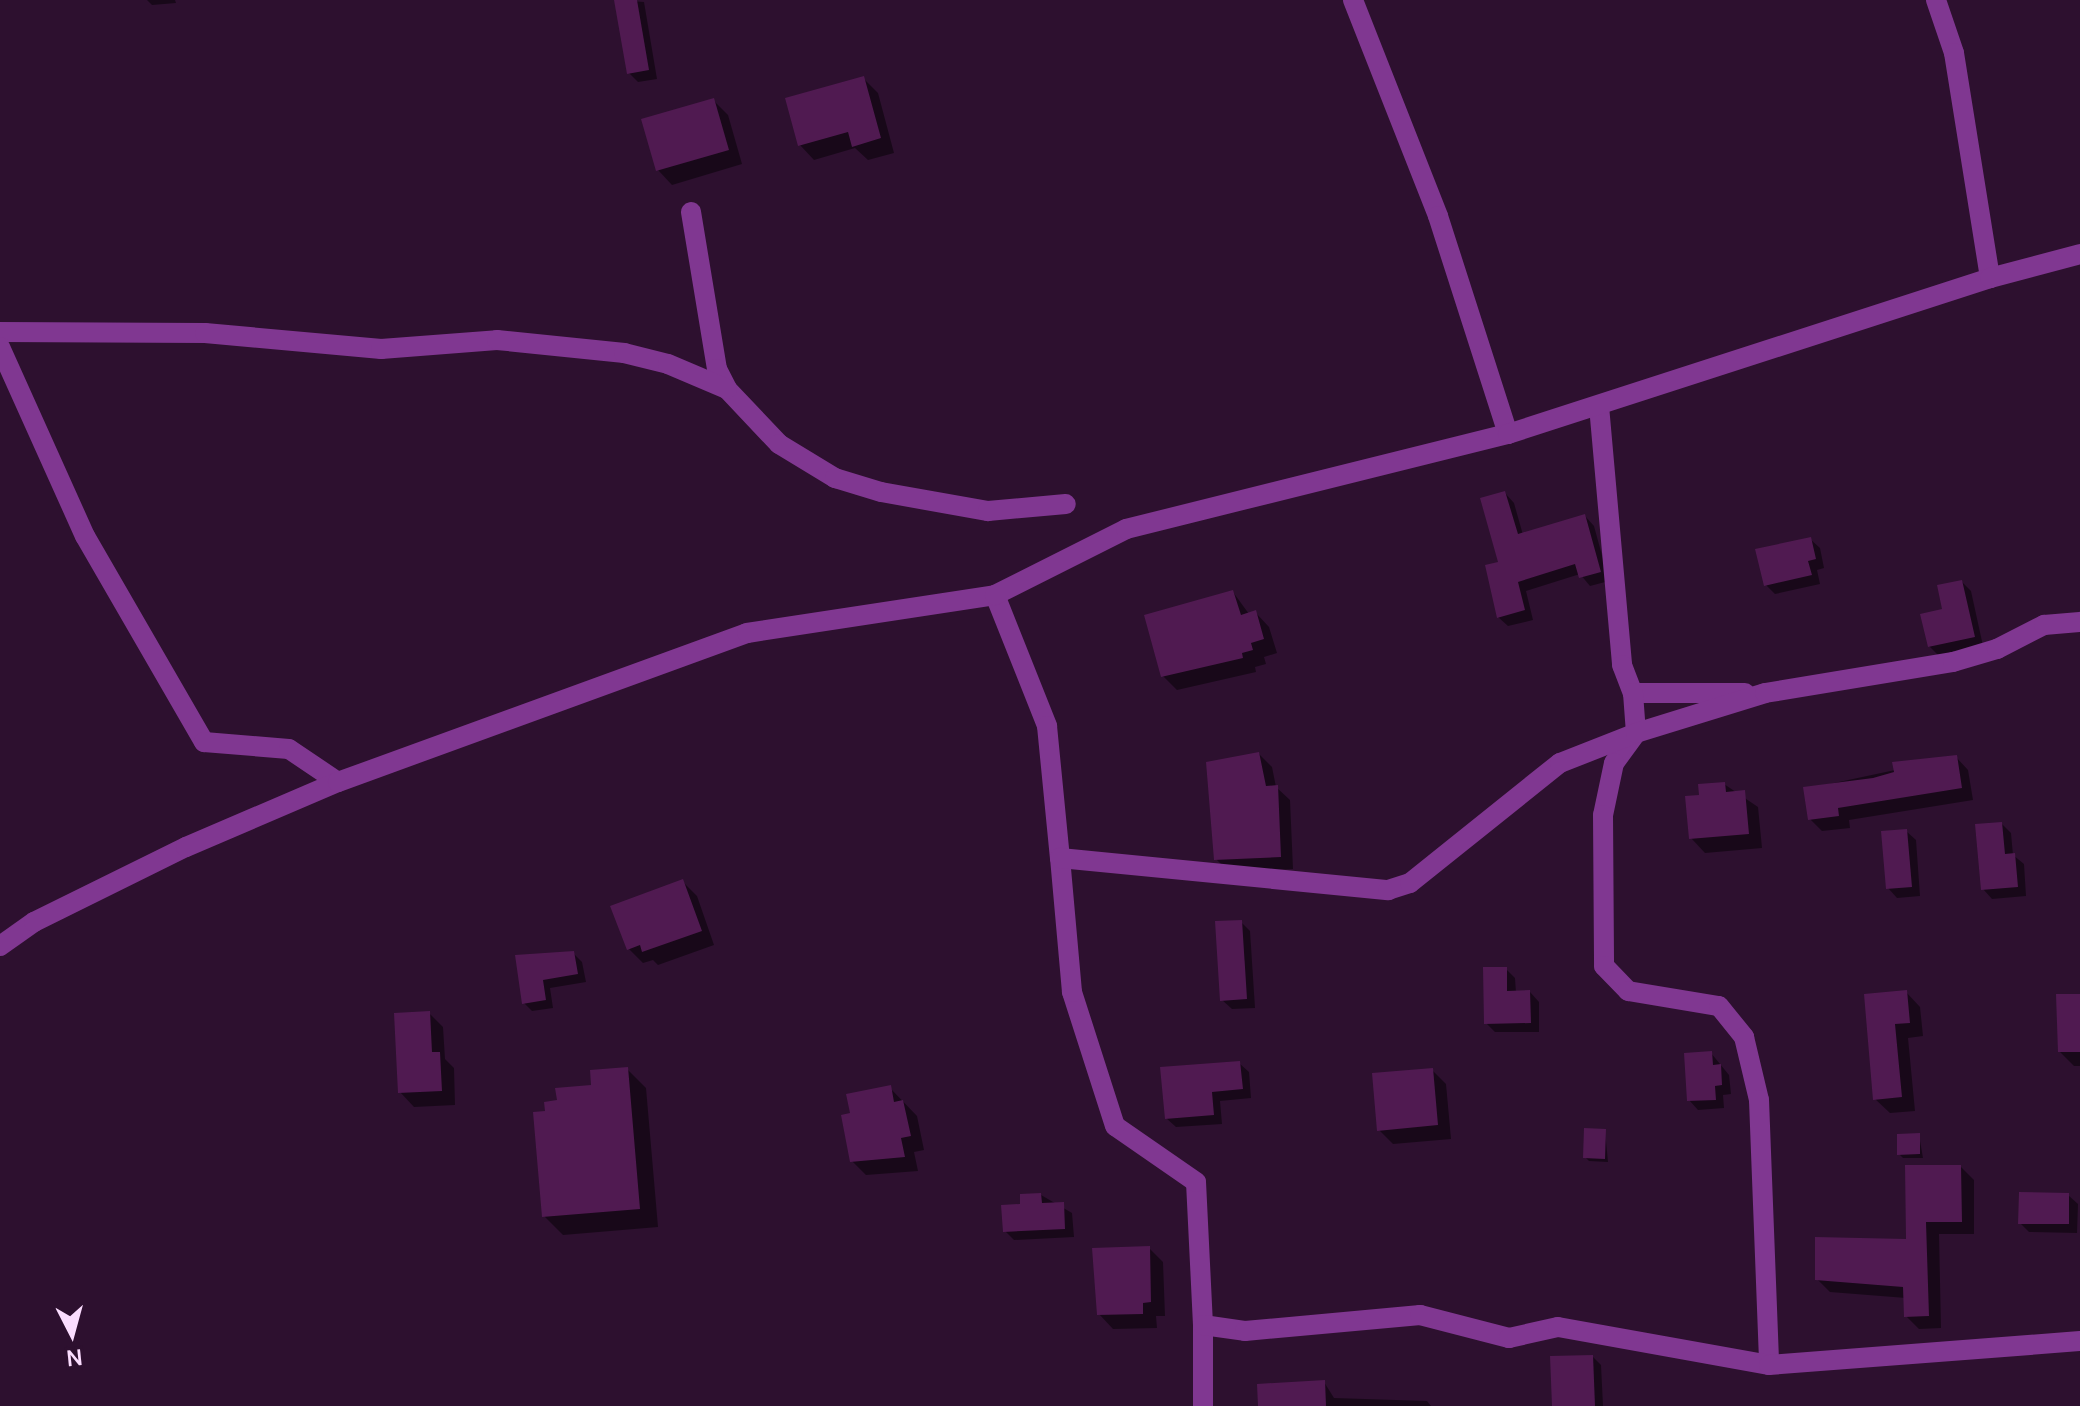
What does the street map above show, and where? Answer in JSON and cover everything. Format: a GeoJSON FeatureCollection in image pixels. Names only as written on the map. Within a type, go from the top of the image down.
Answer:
{"type":"FeatureCollection","features":[{"type":"Feature","properties":{"kind":"street"},"geometry":{"type":"LineString","coordinates":[[1353,0],[1438,216],[1508,434]]}},
{"type":"Feature","properties":{"kind":"street"},"geometry":{"type":"LineString","coordinates":[[1936,0],[1954,53],[1990,278]]}},
{"type":"Feature","properties":{"kind":"street"},"geometry":{"type":"LineString","coordinates":[[691,212],[709,331],[727,389]]}},
{"type":"Feature","properties":{"kind":"street"},"geometry":{"type":"LineString","coordinates":[[0,946],[34,922],[186,847],[338,782],[747,633],[995,595],[1126,529],[1508,434],[1990,278],[2080,254]]}},
{"type":"Feature","properties":{"kind":"street"},"geometry":{"type":"LineString","coordinates":[[0,332],[53,328],[205,333],[381,349],[497,340],[624,353],[668,364],[727,389],[779,444],[835,478],[988,511],[1066,504]]}},
{"type":"Feature","properties":{"kind":"street"},"geometry":{"type":"LineString","coordinates":[[0,347],[85,536],[204,742],[289,749],[338,782]]}},
{"type":"Feature","properties":{"kind":"street"},"geometry":{"type":"LineString","coordinates":[[1599,406],[1618,575],[1622,665],[1633,693],[1636,733],[1614,763],[1603,815],[1604,966],[1628,991],[1719,1006],[1744,1037],[1759,1100],[1769,1365]]}},
{"type":"Feature","properties":{"kind":"street"},"geometry":{"type":"LineString","coordinates":[[995,595],[1047,726],[1072,992],[1115,1126],[1196,1182],[1203,1325],[1203,1406]]}},
{"type":"Feature","properties":{"kind":"street"},"geometry":{"type":"LineString","coordinates":[[1060,858],[1388,890],[1410,883],[1560,763],[1636,733],[1765,693],[1953,662],[1997,649],[2044,625],[2080,622]]}},
{"type":"Feature","properties":{"kind":"street"},"geometry":{"type":"LineString","coordinates":[[1633,693],[1765,693]]}},
{"type":"Feature","properties":{"kind":"street"},"geometry":{"type":"LineString","coordinates":[[1203,1325],[1245,1331],[1290,1330],[1420,1315],[1509,1338],[1558,1327],[1769,1365],[2080,1341]]}},
{"type":"Feature","properties":{"kind":"building"},"geometry":{"type":"Polygon","coordinates":[[[614,0],[637,0],[649,70],[627,74],[614,0]]]}},
{"type":"Feature","properties":{"kind":"building"},"geometry":{"type":"Polygon","coordinates":[[[864,76],[881,138],[852,147],[848,132],[798,146],[785,98],[864,76]]]}},
{"type":"Feature","properties":{"kind":"building"},"geometry":{"type":"Polygon","coordinates":[[[714,98],[729,150],[656,171],[641,119],[714,98]]]}},
{"type":"Feature","properties":{"kind":"building"},"geometry":{"type":"Polygon","coordinates":[[[1505,491],[1518,534],[1585,514],[1601,572],[1579,578],[1575,564],[1518,582],[1525,610],[1497,618],[1485,565],[1498,562],[1480,498],[1505,491]]]}},
{"type":"Feature","properties":{"kind":"building"},"geometry":{"type":"Polygon","coordinates":[[[1811,537],[1816,559],[1808,561],[1812,575],[1764,586],[1755,549],[1811,537]]]}},
{"type":"Feature","properties":{"kind":"building"},"geometry":{"type":"Polygon","coordinates":[[[1962,580],[1975,637],[1928,647],[1920,614],[1942,609],[1937,585],[1962,580]]]}},
{"type":"Feature","properties":{"kind":"building"},"geometry":{"type":"Polygon","coordinates":[[[1233,590],[1241,615],[1256,610],[1264,639],[1251,643],[1253,650],[1242,653],[1243,658],[1161,677],[1144,615],[1233,590]]]}},
{"type":"Feature","properties":{"kind":"building"},"geometry":{"type":"Polygon","coordinates":[[[1259,752],[1266,786],[1278,785],[1281,857],[1214,860],[1206,762],[1259,752]]]}},
{"type":"Feature","properties":{"kind":"building"},"geometry":{"type":"Polygon","coordinates":[[[1957,755],[1962,788],[1838,808],[1839,816],[1808,820],[1803,787],[1873,778],[1894,772],[1892,762],[1957,755]]]}},
{"type":"Feature","properties":{"kind":"building"},"geometry":{"type":"Polygon","coordinates":[[[1725,782],[1726,792],[1745,790],[1749,834],[1689,839],[1685,796],[1699,795],[1698,784],[1725,782]]]}},
{"type":"Feature","properties":{"kind":"building"},"geometry":{"type":"Polygon","coordinates":[[[2002,822],[2005,854],[2015,853],[2018,887],[1981,890],[1975,824],[2002,822]]]}},
{"type":"Feature","properties":{"kind":"building"},"geometry":{"type":"Polygon","coordinates":[[[1907,829],[1912,887],[1886,889],[1881,831],[1907,829]]]}},
{"type":"Feature","properties":{"kind":"building"},"geometry":{"type":"Polygon","coordinates":[[[683,879],[702,931],[642,952],[640,945],[627,950],[610,906],[683,879]]]}},
{"type":"Feature","properties":{"kind":"building"},"geometry":{"type":"Polygon","coordinates":[[[1242,920],[1247,999],[1220,1001],[1215,921],[1242,920]]]}},
{"type":"Feature","properties":{"kind":"building"},"geometry":{"type":"Polygon","coordinates":[[[574,951],[578,974],[543,980],[546,1000],[522,1004],[515,955],[574,951]]]}},
{"type":"Feature","properties":{"kind":"building"},"geometry":{"type":"Polygon","coordinates":[[[1483,967],[1507,967],[1507,991],[1530,990],[1531,1023],[1484,1024],[1483,967]]]}},
{"type":"Feature","properties":{"kind":"building"},"geometry":{"type":"Polygon","coordinates":[[[1907,990],[1910,1023],[1895,1024],[1902,1097],[1873,1100],[1864,994],[1907,990]]]}},
{"type":"Feature","properties":{"kind":"building"},"geometry":{"type":"Polygon","coordinates":[[[2056,994],[2080,994],[2080,1052],[2058,1052],[2056,994]]]}},
{"type":"Feature","properties":{"kind":"building"},"geometry":{"type":"Polygon","coordinates":[[[430,1011],[432,1052],[440,1052],[442,1091],[398,1093],[394,1013],[430,1011]]]}},
{"type":"Feature","properties":{"kind":"building"},"geometry":{"type":"Polygon","coordinates":[[[1712,1051],[1713,1065],[1721,1064],[1722,1085],[1715,1086],[1716,1100],[1687,1101],[1684,1053],[1712,1051]]]}},
{"type":"Feature","properties":{"kind":"building"},"geometry":{"type":"Polygon","coordinates":[[[1240,1061],[1243,1089],[1212,1092],[1214,1115],[1165,1119],[1160,1067],[1240,1061]]]}},
{"type":"Feature","properties":{"kind":"building"},"geometry":{"type":"Polygon","coordinates":[[[628,1067],[640,1209],[542,1217],[533,1112],[545,1111],[544,1102],[557,1100],[555,1088],[591,1085],[590,1070],[628,1067]]]}},
{"type":"Feature","properties":{"kind":"building"},"geometry":{"type":"Polygon","coordinates":[[[1433,1068],[1438,1125],[1377,1131],[1372,1073],[1433,1068]]]}},
{"type":"Feature","properties":{"kind":"building"},"geometry":{"type":"Polygon","coordinates":[[[891,1085],[894,1102],[903,1100],[911,1136],[901,1138],[905,1157],[850,1162],[841,1115],[850,1113],[846,1094],[891,1085]]]}},
{"type":"Feature","properties":{"kind":"building"},"geometry":{"type":"Polygon","coordinates":[[[1584,1128],[1606,1129],[1605,1159],[1583,1158],[1584,1128]]]}},
{"type":"Feature","properties":{"kind":"building"},"geometry":{"type":"Polygon","coordinates":[[[1920,1133],[1920,1154],[1897,1155],[1897,1134],[1920,1133]]]}},
{"type":"Feature","properties":{"kind":"building"},"geometry":{"type":"Polygon","coordinates":[[[1905,1165],[1961,1165],[1962,1222],[1926,1222],[1929,1316],[1904,1317],[1903,1287],[1815,1280],[1815,1237],[1906,1239],[1905,1165]]]}},
{"type":"Feature","properties":{"kind":"building"},"geometry":{"type":"Polygon","coordinates":[[[2019,1192],[2069,1193],[2069,1224],[2018,1224],[2019,1192]]]}},
{"type":"Feature","properties":{"kind":"building"},"geometry":{"type":"Polygon","coordinates":[[[1041,1193],[1042,1203],[1064,1202],[1065,1229],[1003,1232],[1001,1205],[1020,1204],[1020,1194],[1041,1193]]]}},
{"type":"Feature","properties":{"kind":"building"},"geometry":{"type":"Polygon","coordinates":[[[1150,1246],[1151,1302],[1143,1303],[1143,1314],[1097,1315],[1092,1248],[1150,1246]]]}},
{"type":"Feature","properties":{"kind":"building"},"geometry":{"type":"Polygon","coordinates":[[[1593,1355],[1595,1406],[1552,1406],[1550,1356],[1593,1355]]]}},
{"type":"Feature","properties":{"kind":"building"},"geometry":{"type":"Polygon","coordinates":[[[1325,1380],[1326,1406],[1258,1406],[1257,1384],[1325,1380]]]}}]}
